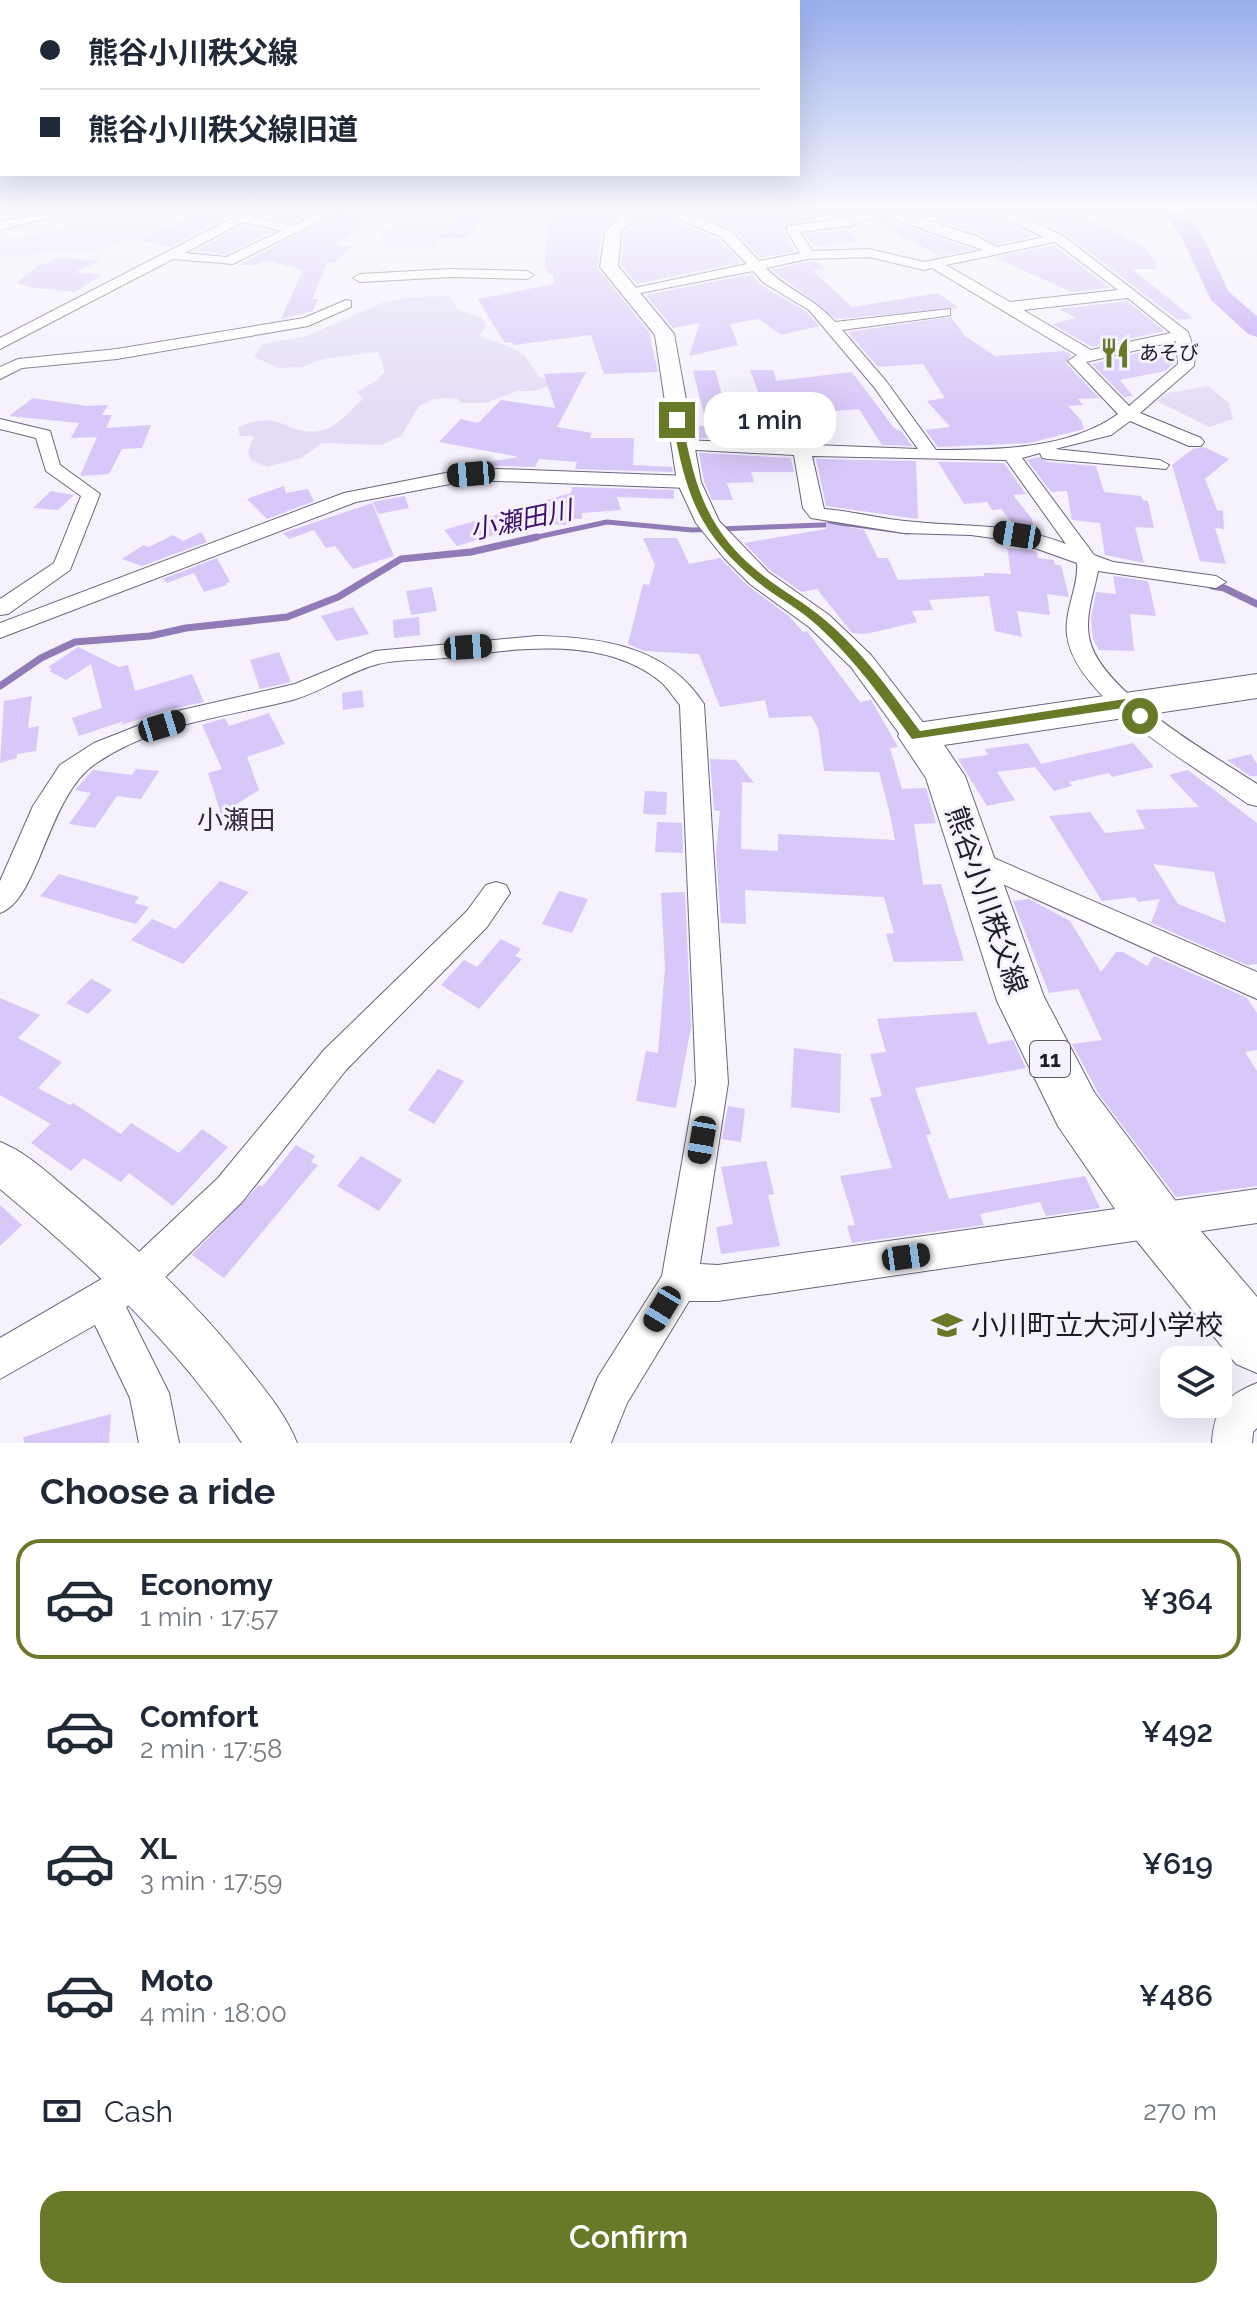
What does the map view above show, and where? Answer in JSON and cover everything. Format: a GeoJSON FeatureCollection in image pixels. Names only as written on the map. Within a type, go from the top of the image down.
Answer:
{"type":"FeatureCollection","features":[{"type":"Feature","properties":{"kind":"main road"},"geometry":{"type":"LineString","coordinates":[[917,736],[1257,686]]}},
{"type":"Feature","properties":{"kind":"main road","name":"熊谷小川秩父線"},"geometry":{"type":"LineString","coordinates":[[917,736],[945,776],[1021,1001],[1076,1109],[1157,1222],[1257,1343]]}},
{"type":"Feature","properties":{"kind":"street"},"geometry":{"type":"LineString","coordinates":[[5,337],[128,275]]}},
{"type":"Feature","properties":{"kind":"street"},"geometry":{"type":"LineString","coordinates":[[360,278],[408,275]]}},
{"type":"Feature","properties":{"kind":"street"},"geometry":{"type":"LineString","coordinates":[[614,275],[664,334],[689,482],[708,523],[759,578],[819,621],[861,661],[917,736]]}},
{"type":"Feature","properties":{"kind":"street"},"geometry":{"type":"LineString","coordinates":[[630,293],[718,275]]}},
{"type":"Feature","properties":{"kind":"street"},"geometry":{"type":"LineString","coordinates":[[764,275],[814,307],[880,384],[931,455]]}},
{"type":"Feature","properties":{"kind":"street"},"geometry":{"type":"LineString","coordinates":[[954,275],[1089,355]]}},
{"type":"Feature","properties":{"kind":"street"},"geometry":{"type":"LineString","coordinates":[[682,445],[931,455],[1011,455],[1105,431],[1186,366],[1189,357],[1183,335],[1108,275]]}},
{"type":"Feature","properties":{"kind":"street"},"geometry":{"type":"LineString","coordinates":[[1008,307],[1132,293]]}},
{"type":"Feature","properties":{"kind":"street"},"geometry":{"type":"LineString","coordinates":[[0,374],[18,364],[117,354],[308,322],[346,304]]}},
{"type":"Feature","properties":{"kind":"street"},"geometry":{"type":"LineString","coordinates":[[832,327],[945,312]]}},
{"type":"Feature","properties":{"kind":"street"},"geometry":{"type":"LineString","coordinates":[[1183,335],[1089,355],[1076,361],[1105,394],[1128,414],[1195,442]]}},
{"type":"Feature","properties":{"kind":"street"},"geometry":{"type":"LineString","coordinates":[[0,424],[44,435],[52,467],[91,494],[63,566],[0,609]]}},
{"type":"Feature","properties":{"kind":"street"},"geometry":{"type":"LineString","coordinates":[[802,450],[813,508],[818,514],[856,517],[904,527],[1017,535],[1109,568],[1216,582]]}},
{"type":"Feature","properties":{"kind":"street"},"geometry":{"type":"LineString","coordinates":[[1038,450],[1048,454],[1160,465]]}},
{"type":"Feature","properties":{"kind":"street"},"geometry":{"type":"LineString","coordinates":[[1011,455],[1086,558],[1088,567],[1077,630],[1080,649],[1093,669],[1125,703],[1155,728],[1257,797]]}},
{"type":"Feature","properties":{"kind":"street"},"geometry":{"type":"LineString","coordinates":[[0,631],[336,503],[391,487],[471,474],[689,482]]}},
{"type":"Feature","properties":{"kind":"street"},"geometry":{"type":"LineString","coordinates":[[0,902],[22,867],[42,812],[77,765],[122,741],[162,726],[238,702],[296,692],[369,660],[468,647],[567,642],[625,655],[658,669],[681,686],[692,704],[712,1083],[679,1282],[612,1391],[591,1443]]}},
{"type":"Feature","properties":{"kind":"street"},"geometry":{"type":"LineString","coordinates":[[975,860],[1257,986]]}},
{"type":"Feature","properties":{"kind":"street"},"geometry":{"type":"LineString","coordinates":[[0,1360],[120,1289],[230,1190],[335,1060],[477,919],[496,893]]}},
{"type":"Feature","properties":{"kind":"street"},"geometry":{"type":"LineString","coordinates":[[0,1162],[120,1289],[252,1411],[272,1443]]}},
{"type":"Feature","properties":{"kind":"street"},"geometry":{"type":"LineString","coordinates":[[679,1282],[718,1283],[1257,1206]]}},
{"type":"Feature","properties":{"kind":"street"},"geometry":{"type":"LineString","coordinates":[[120,1289],[129,1357],[149,1393],[159,1443]]}},
{"type":"Feature","properties":{"kind":"street"},"geometry":{"type":"LineString","coordinates":[[1232,1443],[1233,1422],[1257,1403]]}},
{"type":"Feature","properties":{"kind":"shaded area"},"geometry":{"type":"Polygon","coordinates":[[[450,296],[458,309],[482,318],[487,326],[479,336],[525,356],[539,377],[563,382],[533,391],[517,391],[485,403],[462,403],[456,398],[434,399],[419,406],[401,436],[381,445],[322,443],[301,458],[267,467],[250,459],[248,452],[254,436],[240,436],[238,428],[264,420],[311,432],[329,428],[363,399],[357,392],[385,371],[378,352],[323,359],[302,367],[279,368],[254,357],[263,344],[304,337],[384,302],[450,296]]]}},
{"type":"Feature","properties":{"kind":"shaded area"},"geometry":{"type":"Polygon","coordinates":[[[1208,386],[1229,403],[1233,419],[1209,427],[1157,401],[1168,393],[1208,386]]]}},
{"type":"Feature","properties":{"kind":"building"},"geometry":{"type":"Polygon","coordinates":[[[26,275],[101,275],[75,292],[16,283],[26,275]]]}},
{"type":"Feature","properties":{"kind":"building"},"geometry":{"type":"Polygon","coordinates":[[[301,275],[322,275],[312,299],[318,299],[313,311],[281,319],[301,275]]]}},
{"type":"Feature","properties":{"kind":"building"},"geometry":{"type":"Polygon","coordinates":[[[553,275],[604,275],[649,332],[658,372],[604,374],[591,335],[514,345],[512,342],[505,343],[478,299],[554,284],[553,275]]]}},
{"type":"Feature","properties":{"kind":"building"},"geometry":{"type":"Polygon","coordinates":[[[630,275],[678,275],[637,284],[630,275]]]}},
{"type":"Feature","properties":{"kind":"building"},"geometry":{"type":"Polygon","coordinates":[[[753,275],[762,286],[807,312],[819,326],[781,335],[759,319],[730,324],[738,345],[689,356],[700,323],[673,328],[646,295],[753,275]]]}},
{"type":"Feature","properties":{"kind":"building"},"geometry":{"type":"Polygon","coordinates":[[[779,275],[818,275],[852,307],[938,293],[959,308],[836,319],[779,275]]]}},
{"type":"Feature","properties":{"kind":"building"},"geometry":{"type":"Polygon","coordinates":[[[1034,275],[1094,275],[1110,288],[1072,292],[1034,275]]]}},
{"type":"Feature","properties":{"kind":"building"},"geometry":{"type":"Polygon","coordinates":[[[1119,275],[1140,275],[1193,318],[1178,320],[1119,275]]]}},
{"type":"Feature","properties":{"kind":"building"},"geometry":{"type":"Polygon","coordinates":[[[1127,301],[1164,331],[1092,347],[1052,324],[1076,318],[1059,309],[1127,301]]]}},
{"type":"Feature","properties":{"kind":"building"},"geometry":{"type":"Polygon","coordinates":[[[951,317],[965,336],[995,356],[1064,351],[1071,355],[1066,363],[1099,398],[1078,399],[1083,405],[1068,406],[1081,420],[1084,429],[1030,443],[938,447],[925,430],[950,427],[927,401],[945,398],[923,364],[878,367],[848,332],[951,317]]]}},
{"type":"Feature","properties":{"kind":"building"},"geometry":{"type":"Polygon","coordinates":[[[1150,350],[1174,363],[1165,371],[1120,380],[1133,396],[1124,397],[1092,364],[1150,350]]]}},
{"type":"Feature","properties":{"kind":"building"},"geometry":{"type":"Polygon","coordinates":[[[715,370],[730,424],[743,425],[742,439],[696,438],[694,426],[707,426],[693,371],[715,370]]]}},
{"type":"Feature","properties":{"kind":"building"},"geometry":{"type":"Polygon","coordinates":[[[750,370],[774,370],[776,381],[852,372],[894,428],[902,432],[912,446],[882,445],[859,409],[823,412],[817,403],[763,405],[750,370]]]}},
{"type":"Feature","properties":{"kind":"building"},"geometry":{"type":"Polygon","coordinates":[[[586,372],[557,427],[592,433],[590,438],[634,438],[633,465],[672,467],[673,472],[575,469],[577,462],[539,459],[535,467],[471,465],[456,468],[455,467],[519,457],[439,442],[461,419],[478,423],[501,400],[555,408],[544,374],[586,372]]]}},
{"type":"Feature","properties":{"kind":"building"},"geometry":{"type":"Polygon","coordinates":[[[33,398],[87,406],[108,405],[102,415],[112,415],[106,428],[151,425],[142,448],[122,449],[109,474],[80,476],[97,437],[71,438],[79,423],[9,416],[33,398]]]}},
{"type":"Feature","properties":{"kind":"building"},"geometry":{"type":"Polygon","coordinates":[[[1204,447],[1229,459],[1205,479],[1217,510],[1223,511],[1224,529],[1215,528],[1226,564],[1200,561],[1172,465],[1193,449],[1204,447]]]}},
{"type":"Feature","properties":{"kind":"building"},"geometry":{"type":"Polygon","coordinates":[[[699,453],[791,458],[794,472],[751,472],[754,482],[727,483],[733,500],[712,500],[704,481],[699,453]]]}},
{"type":"Feature","properties":{"kind":"building"},"geometry":{"type":"Polygon","coordinates":[[[1038,457],[1048,462],[1096,466],[1104,492],[1141,496],[1148,501],[1154,528],[1135,527],[1144,563],[1105,555],[1100,523],[1072,520],[1067,491],[1051,492],[1027,460],[1038,457]]]}},
{"type":"Feature","properties":{"kind":"building"},"geometry":{"type":"Polygon","coordinates":[[[816,459],[916,461],[918,519],[826,506],[816,459]]]}},
{"type":"Feature","properties":{"kind":"building"},"geometry":{"type":"Polygon","coordinates":[[[938,462],[1004,463],[1026,494],[1013,495],[1032,519],[1034,531],[1015,527],[1001,509],[992,510],[987,502],[964,504],[938,462]]]}},
{"type":"Feature","properties":{"kind":"building"},"geometry":{"type":"Polygon","coordinates":[[[284,486],[286,493],[308,489],[314,501],[267,519],[247,499],[284,486]]]}},
{"type":"Feature","properties":{"kind":"building"},"geometry":{"type":"Polygon","coordinates":[[[572,487],[674,490],[674,499],[617,497],[621,510],[582,513],[582,519],[567,519],[566,525],[533,523],[457,546],[444,530],[571,493],[572,487]]]}},
{"type":"Feature","properties":{"kind":"building"},"geometry":{"type":"Polygon","coordinates":[[[51,491],[74,495],[58,510],[33,508],[51,491]]]}},
{"type":"Feature","properties":{"kind":"building"},"geometry":{"type":"Polygon","coordinates":[[[405,496],[409,508],[378,514],[373,502],[405,496]]]}},
{"type":"Feature","properties":{"kind":"building"},"geometry":{"type":"Polygon","coordinates":[[[372,503],[394,556],[353,569],[335,546],[326,548],[314,530],[289,539],[283,533],[372,503]]]}},
{"type":"Feature","properties":{"kind":"building"},"geometry":{"type":"Polygon","coordinates":[[[826,523],[864,530],[878,558],[888,558],[898,580],[984,576],[984,573],[1011,574],[1007,548],[1031,550],[1037,552],[1038,558],[1054,560],[1055,565],[1061,565],[1069,597],[1047,594],[1050,615],[1017,611],[1022,637],[995,631],[989,596],[929,600],[933,610],[912,611],[917,622],[866,634],[852,633],[817,589],[802,592],[770,570],[744,543],[826,529],[826,523]]]}},
{"type":"Feature","properties":{"kind":"building"},"geometry":{"type":"Polygon","coordinates":[[[201,532],[207,542],[142,566],[122,559],[143,545],[149,547],[173,535],[183,541],[201,532]]]}},
{"type":"Feature","properties":{"kind":"building"},"geometry":{"type":"Polygon","coordinates":[[[643,538],[677,538],[689,564],[720,558],[748,586],[789,616],[803,632],[807,631],[860,702],[871,700],[898,747],[890,748],[902,789],[926,788],[936,823],[914,824],[923,885],[941,884],[964,961],[894,962],[886,934],[894,933],[884,897],[745,890],[746,924],[721,923],[716,853],[720,811],[714,810],[710,759],[736,760],[754,783],[742,782],[741,849],[778,851],[778,834],[895,840],[889,810],[879,772],[824,771],[818,728],[811,716],[769,718],[765,700],[720,707],[699,654],[644,651],[628,644],[643,584],[649,585],[655,565],[643,538]]]}},
{"type":"Feature","properties":{"kind":"building"},"geometry":{"type":"Polygon","coordinates":[[[217,558],[230,582],[227,585],[204,592],[194,573],[167,583],[163,579],[217,558]]]}},
{"type":"Feature","properties":{"kind":"building"},"geometry":{"type":"Polygon","coordinates":[[[1113,576],[1148,581],[1156,616],[1130,614],[1134,651],[1099,650],[1093,639],[1091,618],[1096,592],[1116,594],[1113,576]]]}},
{"type":"Feature","properties":{"kind":"building"},"geometry":{"type":"Polygon","coordinates":[[[432,587],[437,611],[411,615],[406,591],[432,587]]]}},
{"type":"Feature","properties":{"kind":"building"},"geometry":{"type":"Polygon","coordinates":[[[353,607],[369,634],[336,641],[321,616],[353,607]]]}},
{"type":"Feature","properties":{"kind":"building"},"geometry":{"type":"Polygon","coordinates":[[[419,617],[420,635],[394,638],[393,620],[419,617]]]}},
{"type":"Feature","properties":{"kind":"building"},"geometry":{"type":"Polygon","coordinates":[[[78,647],[119,667],[128,665],[135,691],[192,674],[204,702],[121,725],[124,721],[79,736],[72,718],[102,708],[91,664],[66,680],[49,671],[52,669],[48,667],[78,647]]]}},
{"type":"Feature","properties":{"kind":"building"},"geometry":{"type":"Polygon","coordinates":[[[279,652],[291,682],[260,689],[250,660],[279,652]]]}},
{"type":"Feature","properties":{"kind":"building"},"geometry":{"type":"Polygon","coordinates":[[[362,690],[364,707],[343,710],[342,693],[362,690]]]}},
{"type":"Feature","properties":{"kind":"building"},"geometry":{"type":"Polygon","coordinates":[[[32,696],[28,728],[39,726],[36,751],[17,754],[17,758],[0,763],[4,701],[32,696]]]}},
{"type":"Feature","properties":{"kind":"building"},"geometry":{"type":"Polygon","coordinates":[[[269,713],[285,744],[247,757],[259,790],[221,814],[208,773],[222,769],[202,725],[225,718],[229,726],[269,713]]]}},
{"type":"Feature","properties":{"kind":"building"},"geometry":{"type":"Polygon","coordinates":[[[1028,743],[1041,764],[1133,743],[1154,767],[1112,777],[1109,773],[1069,782],[1072,786],[1054,791],[1035,767],[997,772],[1015,800],[987,806],[958,759],[988,755],[985,749],[1028,743]]]}},
{"type":"Feature","properties":{"kind":"building"},"geometry":{"type":"Polygon","coordinates":[[[1251,754],[1257,764],[1257,776],[1250,776],[1227,760],[1251,754]]]}},
{"type":"Feature","properties":{"kind":"building"},"geometry":{"type":"Polygon","coordinates":[[[136,769],[159,771],[141,799],[117,796],[95,828],[69,824],[91,793],[75,790],[93,770],[132,775],[136,769]]]}},
{"type":"Feature","properties":{"kind":"building"},"geometry":{"type":"Polygon","coordinates":[[[1188,770],[1257,823],[1257,964],[1247,965],[1151,923],[1160,899],[1138,902],[1135,897],[1102,901],[1049,816],[1090,812],[1105,833],[1145,829],[1136,810],[1199,807],[1169,775],[1188,770]],[[1153,864],[1178,904],[1226,923],[1214,872],[1153,864]]]}},
{"type":"Feature","properties":{"kind":"building"},"geometry":{"type":"Polygon","coordinates":[[[645,791],[667,792],[666,815],[643,814],[645,791]]]}},
{"type":"Feature","properties":{"kind":"building"},"geometry":{"type":"Polygon","coordinates":[[[657,822],[682,823],[683,853],[655,852],[657,822]]]}},
{"type":"Feature","properties":{"kind":"building"},"geometry":{"type":"Polygon","coordinates":[[[59,874],[139,897],[134,903],[149,907],[136,924],[40,896],[59,874]]]}},
{"type":"Feature","properties":{"kind":"building"},"geometry":{"type":"Polygon","coordinates":[[[220,881],[249,892],[183,964],[131,940],[152,919],[176,929],[220,881]]]}},
{"type":"Feature","properties":{"kind":"building"},"geometry":{"type":"Polygon","coordinates":[[[559,891],[588,899],[572,933],[542,924],[559,891]]]}},
{"type":"Feature","properties":{"kind":"building"},"geometry":{"type":"Polygon","coordinates":[[[685,892],[691,1027],[676,1108],[636,1101],[646,1051],[658,1053],[665,968],[661,893],[685,892]]]}},
{"type":"Feature","properties":{"kind":"building"},"geometry":{"type":"Polygon","coordinates":[[[1029,899],[1070,921],[1101,972],[1116,952],[1123,952],[1147,966],[1154,956],[1247,998],[1257,1013],[1257,1050],[1245,1052],[1257,1071],[1257,1186],[1176,1197],[1100,1096],[1072,1044],[1102,1040],[1078,989],[1049,993],[1013,901],[1029,899]]]}},
{"type":"Feature","properties":{"kind":"building"},"geometry":{"type":"Polygon","coordinates":[[[501,939],[521,949],[515,956],[522,959],[479,1009],[441,985],[464,960],[477,967],[501,939]]]}},
{"type":"Feature","properties":{"kind":"building"},"geometry":{"type":"Polygon","coordinates":[[[91,979],[112,990],[88,1014],[66,1003],[91,979]]]}},
{"type":"Feature","properties":{"kind":"building"},"geometry":{"type":"Polygon","coordinates":[[[0,998],[40,1015],[18,1038],[62,1062],[38,1088],[70,1105],[73,1103],[121,1134],[131,1123],[179,1153],[202,1129],[228,1147],[173,1206],[129,1173],[121,1182],[84,1158],[71,1171],[31,1143],[51,1124],[0,1095],[0,998]]]}},
{"type":"Feature","properties":{"kind":"building"},"geometry":{"type":"Polygon","coordinates":[[[976,1012],[988,1044],[1013,1040],[1026,1068],[915,1088],[931,1134],[926,1135],[949,1199],[1085,1176],[1100,1208],[1046,1216],[1040,1202],[980,1214],[984,1225],[852,1243],[847,1226],[855,1225],[840,1176],[892,1168],[870,1098],[882,1096],[870,1054],[886,1052],[877,1019],[976,1012]]]}},
{"type":"Feature","properties":{"kind":"building"},"geometry":{"type":"Polygon","coordinates":[[[794,1048],[841,1054],[840,1113],[791,1107],[794,1048]]]}},
{"type":"Feature","properties":{"kind":"building"},"geometry":{"type":"Polygon","coordinates":[[[438,1069],[464,1081],[434,1124],[408,1110],[438,1069]]]}},
{"type":"Feature","properties":{"kind":"building"},"geometry":{"type":"Polygon","coordinates":[[[728,1106],[745,1109],[741,1142],[722,1139],[728,1106]]]}},
{"type":"Feature","properties":{"kind":"building"},"geometry":{"type":"Polygon","coordinates":[[[296,1145],[315,1156],[311,1162],[318,1165],[224,1278],[192,1255],[259,1185],[262,1187],[296,1145]]]}},
{"type":"Feature","properties":{"kind":"building"},"geometry":{"type":"Polygon","coordinates":[[[361,1156],[402,1180],[379,1211],[337,1186],[361,1156]]]}},
{"type":"Feature","properties":{"kind":"building"},"geometry":{"type":"Polygon","coordinates":[[[766,1161],[774,1194],[768,1195],[780,1246],[721,1254],[716,1227],[733,1224],[721,1167],[766,1161]]]}},
{"type":"Feature","properties":{"kind":"building"},"geometry":{"type":"Polygon","coordinates":[[[0,1205],[22,1225],[0,1246],[0,1205]]]}},
{"type":"Feature","properties":{"kind":"building"},"geometry":{"type":"Polygon","coordinates":[[[111,1414],[109,1443],[24,1443],[23,1437],[111,1414]]]}},
{"type":"Feature","properties":{"kind":"waterway"},"geometry":{"type":"LineString","coordinates":[[1210,275],[1219,295],[1257,329]]}},
{"type":"Feature","properties":{"kind":"waterway","name":"小瀬田川"},"geometry":{"type":"LineString","coordinates":[[532,538],[607,522],[692,530],[848,524],[908,532]]}},
{"type":"Feature","properties":{"kind":"waterway","name":"小瀬田川"},"geometry":{"type":"LineString","coordinates":[[532,538],[537,537]]}},
{"type":"Feature","properties":{"kind":"waterway","name":"小瀬田川"},"geometry":{"type":"LineString","coordinates":[[0,686],[41,658],[75,642],[150,636],[186,628],[287,617],[338,597],[401,559],[471,552],[532,538]]}},
{"type":"Feature","properties":{"kind":"waterway","name":"小瀬田川"},"geometry":{"type":"LineString","coordinates":[[1212,586],[1224,588],[1257,604]]}},
{"type":"Feature","properties":{"kind":"place","name":"あそび"},"geometry":{"type":"Point","coordinates":[1115,353]}},
{"type":"Feature","properties":{"kind":"place","name":"小川町立大河小学校"},"geometry":{"type":"Point","coordinates":[947,1325]}},
{"type":"Feature","properties":{"kind":"district","name":"小瀬田"},"geometry":{"type":"Point","coordinates":[236,820]}},
{"type":"Feature","properties":{"kind":"route"},"geometry":{"type":"LineString","coordinates":[[677,420],[689,482],[708,523],[759,578],[819,621],[861,661],[917,736],[1125,703],[1140,716]]}}]}
